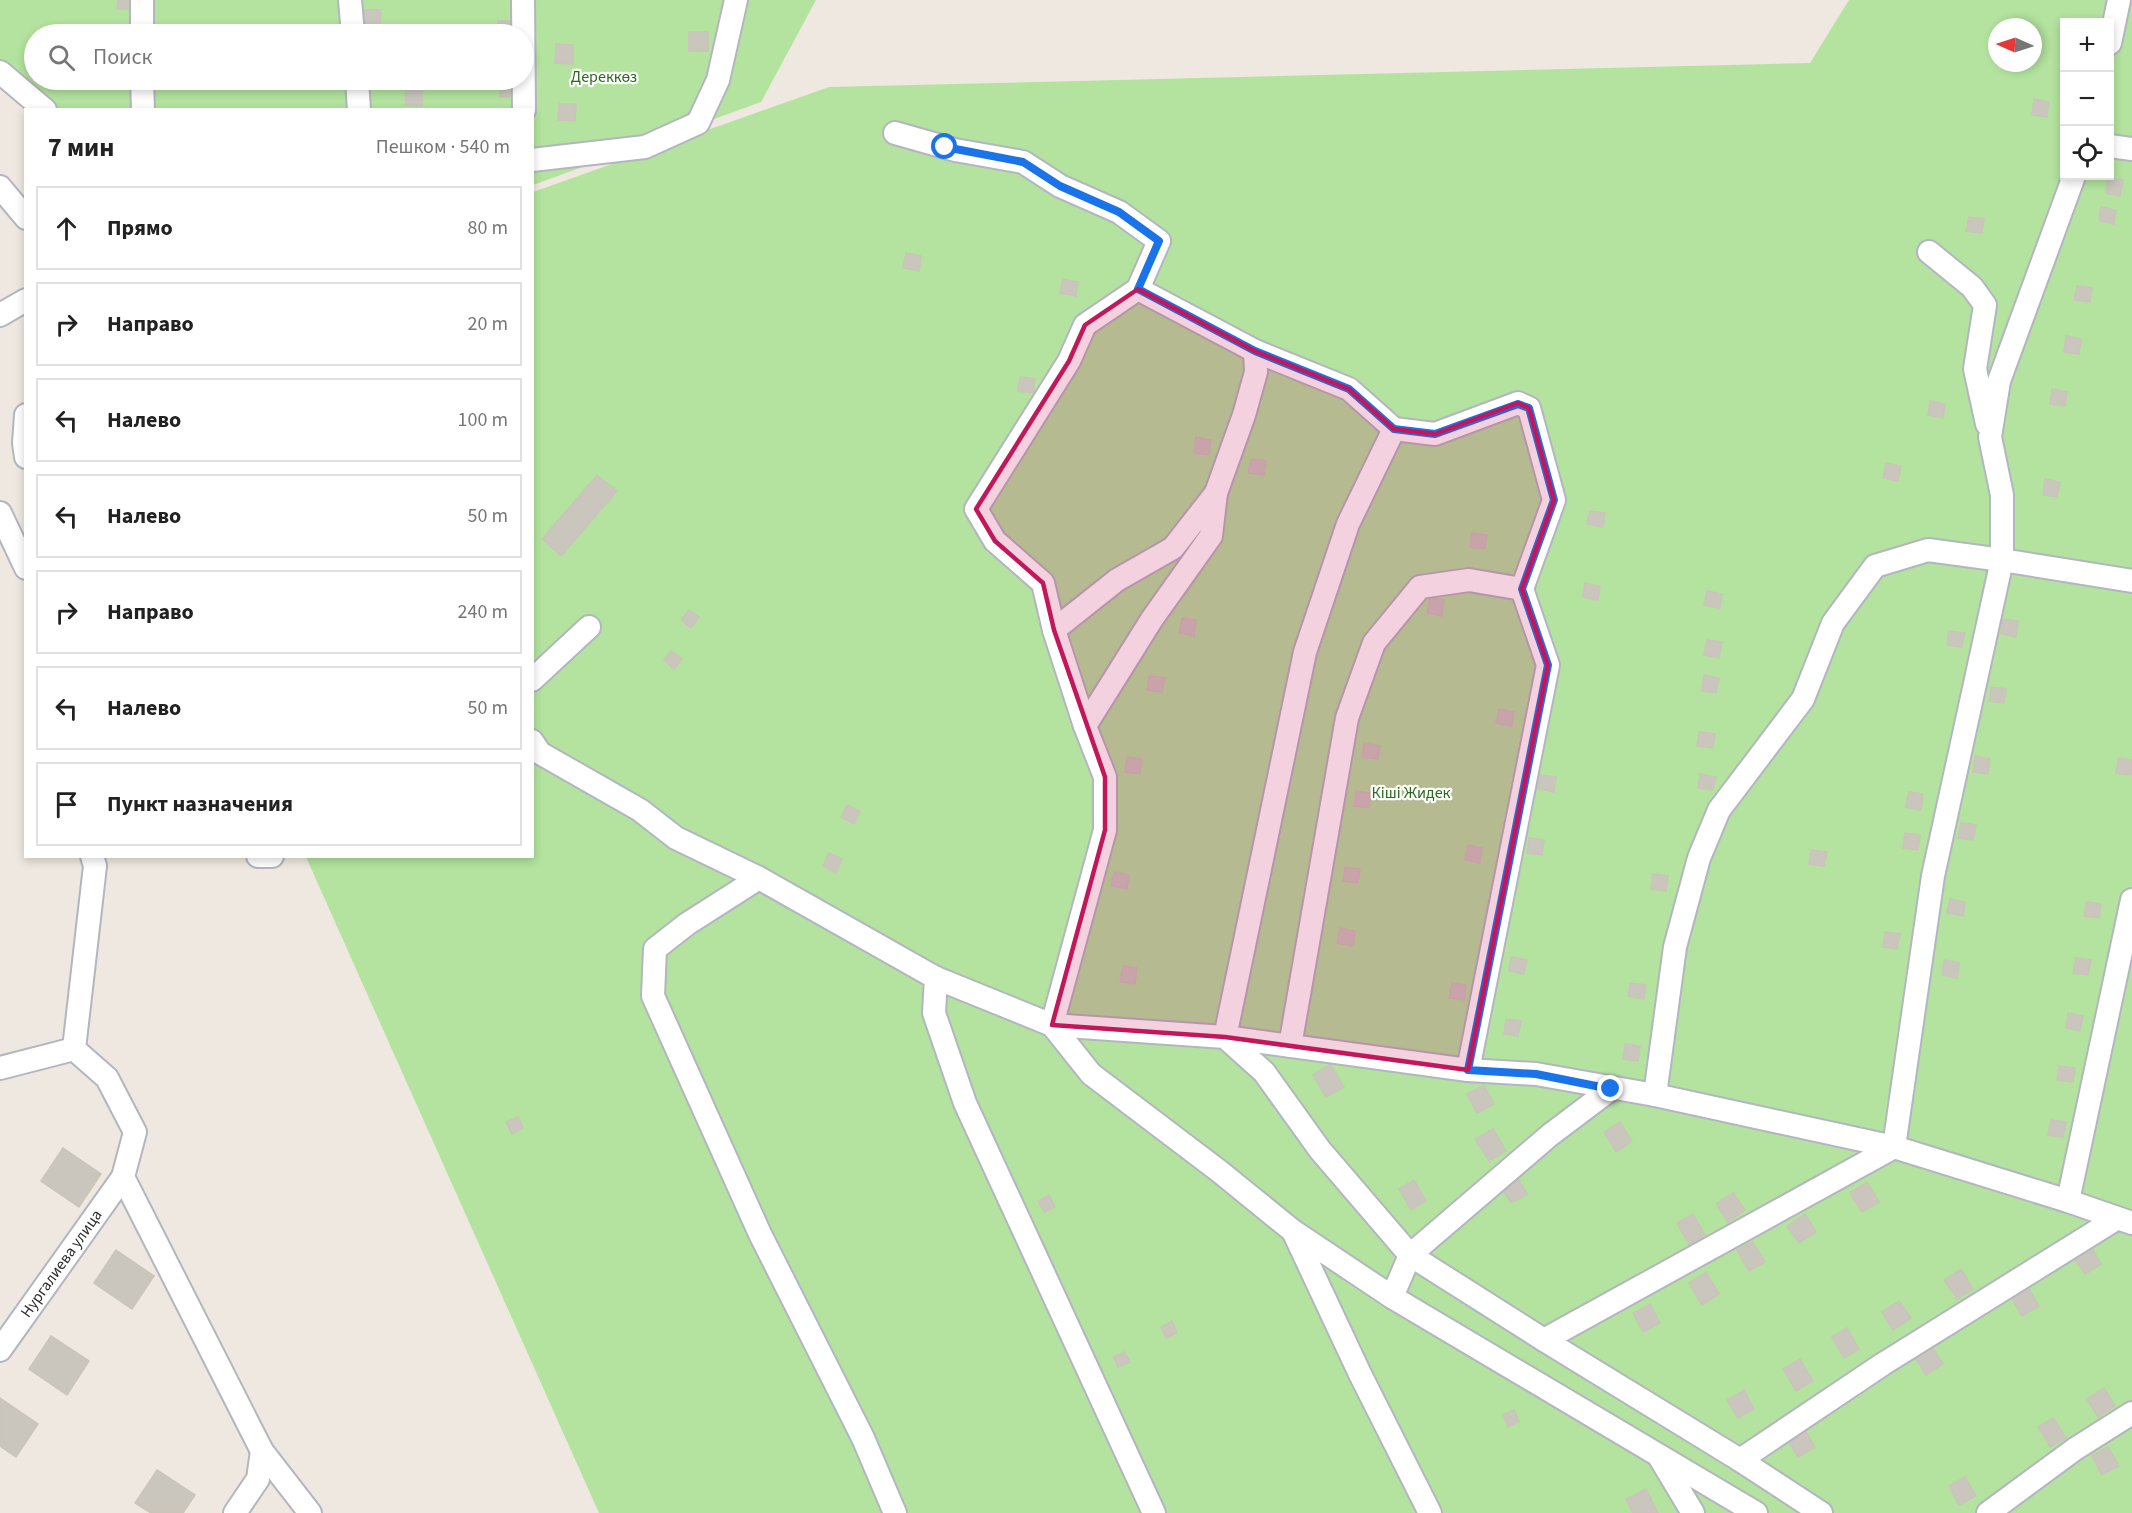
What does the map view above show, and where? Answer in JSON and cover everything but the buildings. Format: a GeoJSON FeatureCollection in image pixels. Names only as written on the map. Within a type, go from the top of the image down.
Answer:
{"type":"FeatureCollection","features":[{"type":"Feature","properties":{"kind":"street"},"geometry":{"type":"LineString","coordinates":[[142,0],[142,24]]}},
{"type":"Feature","properties":{"kind":"street"},"geometry":{"type":"LineString","coordinates":[[351,0],[352,24]]}},
{"type":"Feature","properties":{"kind":"street"},"geometry":{"type":"LineString","coordinates":[[523,0],[523,24]]}},
{"type":"Feature","properties":{"kind":"street"},"geometry":{"type":"LineString","coordinates":[[534,160],[645,147],[698,123],[718,80],[736,0]]}},
{"type":"Feature","properties":{"kind":"street"},"geometry":{"type":"LineString","coordinates":[[2114,22],[2119,0]]}},
{"type":"Feature","properties":{"kind":"street"},"geometry":{"type":"LineString","coordinates":[[0,72],[43,108]]}},
{"type":"Feature","properties":{"kind":"street"},"geometry":{"type":"LineString","coordinates":[[142,90],[142,108]]}},
{"type":"Feature","properties":{"kind":"street"},"geometry":{"type":"LineString","coordinates":[[358,90],[359,108]]}},
{"type":"Feature","properties":{"kind":"street"},"geometry":{"type":"LineString","coordinates":[[524,90],[524,108]]}},
{"type":"Feature","properties":{"kind":"street"},"geometry":{"type":"LineString","coordinates":[[895,133],[955,150],[1023,162],[1060,186],[1119,212],[1159,241],[1138,289],[1085,325],[1069,361],[976,509],[995,541],[1043,583],[1054,630],[1085,726],[1105,777],[1105,830],[1052,1025]]}},
{"type":"Feature","properties":{"kind":"street"},"geometry":{"type":"LineString","coordinates":[[2114,147],[2132,149]]}},
{"type":"Feature","properties":{"kind":"street"},"geometry":{"type":"LineString","coordinates":[[1990,437],[1999,381],[2073,180]]}},
{"type":"Feature","properties":{"kind":"street"},"geometry":{"type":"LineString","coordinates":[[0,187],[24,216]]}},
{"type":"Feature","properties":{"kind":"street"},"geometry":{"type":"LineString","coordinates":[[1894,1147],[1933,876],[2002,560],[2002,495],[1975,369],[1985,305],[1972,287],[1929,252]]}},
{"type":"Feature","properties":{"kind":"street"},"geometry":{"type":"LineString","coordinates":[[1138,289],[1255,351],[1349,389],[1394,429],[1435,434],[1518,404],[1529,408],[1554,500],[1522,589],[1548,665],[1468,1070]]}},
{"type":"Feature","properties":{"kind":"street"},"geometry":{"type":"LineString","coordinates":[[0,315],[24,301]]}},
{"type":"Feature","properties":{"kind":"street"},"geometry":{"type":"LineString","coordinates":[[1085,726],[1152,619],[1211,536],[1216,493],[1257,372],[1255,351]]}},
{"type":"Feature","properties":{"kind":"street"},"geometry":{"type":"LineString","coordinates":[[1226,1037],[1305,652],[1348,524],[1394,429]]}},
{"type":"Feature","properties":{"kind":"street"},"geometry":{"type":"LineString","coordinates":[[1054,630],[1117,580],[1173,548],[1216,493]]}},
{"type":"Feature","properties":{"kind":"street"},"geometry":{"type":"LineString","coordinates":[[0,513],[24,564]]}},
{"type":"Feature","properties":{"kind":"street"},"geometry":{"type":"LineString","coordinates":[[1655,1095],[1675,947],[1699,858],[1719,810],[1803,699],[1833,623],[1875,566],[1928,550],[2132,581]]}},
{"type":"Feature","properties":{"kind":"street"},"geometry":{"type":"LineString","coordinates":[[1290,1046],[1347,718],[1374,643],[1420,587],[1469,580],[1522,589]]}},
{"type":"Feature","properties":{"kind":"street"},"geometry":{"type":"LineString","coordinates":[[534,678],[589,627]]}},
{"type":"Feature","properties":{"kind":"street"},"geometry":{"type":"LineString","coordinates":[[534,744],[540,753],[640,810],[676,838],[759,878],[936,978],[1052,1025],[1226,1037],[1468,1070],[1536,1074],[1655,1095],[1894,1147],[2068,1201],[2124,1221]]}},
{"type":"Feature","properties":{"kind":"street"},"geometry":{"type":"LineString","coordinates":[[74,1049],[95,866],[93,858]]}},
{"type":"Feature","properties":{"kind":"street"},"geometry":{"type":"LineString","coordinates":[[759,878],[687,924],[655,949],[653,996],[760,1234],[863,1438],[895,1513]]}},
{"type":"Feature","properties":{"kind":"street"},"geometry":{"type":"LineString","coordinates":[[2068,1201],[2132,900]]}},
{"type":"Feature","properties":{"kind":"street"},"geometry":{"type":"LineString","coordinates":[[936,978],[934,1013],[965,1103],[1154,1513]]}},
{"type":"Feature","properties":{"kind":"street"},"geometry":{"type":"LineString","coordinates":[[1052,1025],[1091,1074],[1219,1171],[1293,1231],[1392,1297],[1756,1513]]}},
{"type":"Feature","properties":{"kind":"street"},"geometry":{"type":"LineString","coordinates":[[1226,1037],[1264,1072],[1320,1150],[1410,1255],[1740,1460],[1821,1513]]}},
{"type":"Feature","properties":{"kind":"street"},"geometry":{"type":"LineString","coordinates":[[0,1068],[74,1049]]}},
{"type":"Feature","properties":{"kind":"street"},"geometry":{"type":"LineString","coordinates":[[74,1049],[107,1078],[135,1132],[123,1176],[262,1451],[310,1513]]}},
{"type":"Feature","properties":{"kind":"street"},"geometry":{"type":"LineString","coordinates":[[1392,1297],[1410,1255],[1550,1135],[1611,1089]]}},
{"type":"Feature","properties":{"kind":"street"},"geometry":{"type":"LineString","coordinates":[[1544,1340],[1894,1147]]}},
{"type":"Feature","properties":{"kind":"street","name":"Нургалиева улица"},"geometry":{"type":"LineString","coordinates":[[0,1350],[123,1176]]}},
{"type":"Feature","properties":{"kind":"street"},"geometry":{"type":"LineString","coordinates":[[1740,1460],[1883,1364],[2124,1221]]}},
{"type":"Feature","properties":{"kind":"street"},"geometry":{"type":"LineString","coordinates":[[1293,1231],[1360,1374],[1430,1513]]}},
{"type":"Feature","properties":{"kind":"street"},"geometry":{"type":"LineString","coordinates":[[1988,1513],[2075,1449],[2132,1413]]}},
{"type":"Feature","properties":{"kind":"street"},"geometry":{"type":"LineString","coordinates":[[235,1513],[258,1479],[262,1451]]}},
{"type":"Feature","properties":{"kind":"street"},"geometry":{"type":"LineString","coordinates":[[1657,1454],[1693,1513]]}},
{"type":"Feature","properties":{"kind":"highlighted area"},"geometry":{"type":"Polygon","coordinates":[[[1138,289],[1255,351],[1349,389],[1394,429],[1435,434],[1518,403],[1529,408],[1554,500],[1522,589],[1548,665],[1468,1070],[1225,1037],[1052,1025],[1105,830],[1105,777],[1054,630],[1043,583],[995,541],[976,509],[1069,361],[1085,325],[1138,289]]]}},
{"type":"Feature","properties":{"kind":"green space","name":"Дереккөз"},"geometry":{"type":"Polygon","coordinates":[[[0,0],[816,0],[761,102],[534,185],[534,108],[32,108],[0,84],[0,0]]]}},
{"type":"Feature","properties":{"kind":"green space","name":"Кіші Жидек"},"geometry":{"type":"Polygon","coordinates":[[[1849,0],[2132,0],[2132,1513],[599,1513],[306,858],[534,858],[534,192],[829,87],[1810,63],[1849,0]]]}},
{"type":"Feature","properties":{"kind":"route"},"geometry":{"type":"LineString","coordinates":[[945,147],[1023,162],[1060,186],[1119,212],[1159,241],[1138,289],[1255,351],[1349,389],[1394,429],[1435,434],[1518,404],[1529,408],[1554,500],[1522,589],[1548,665],[1468,1070],[1536,1074],[1611,1089]]}}]}
